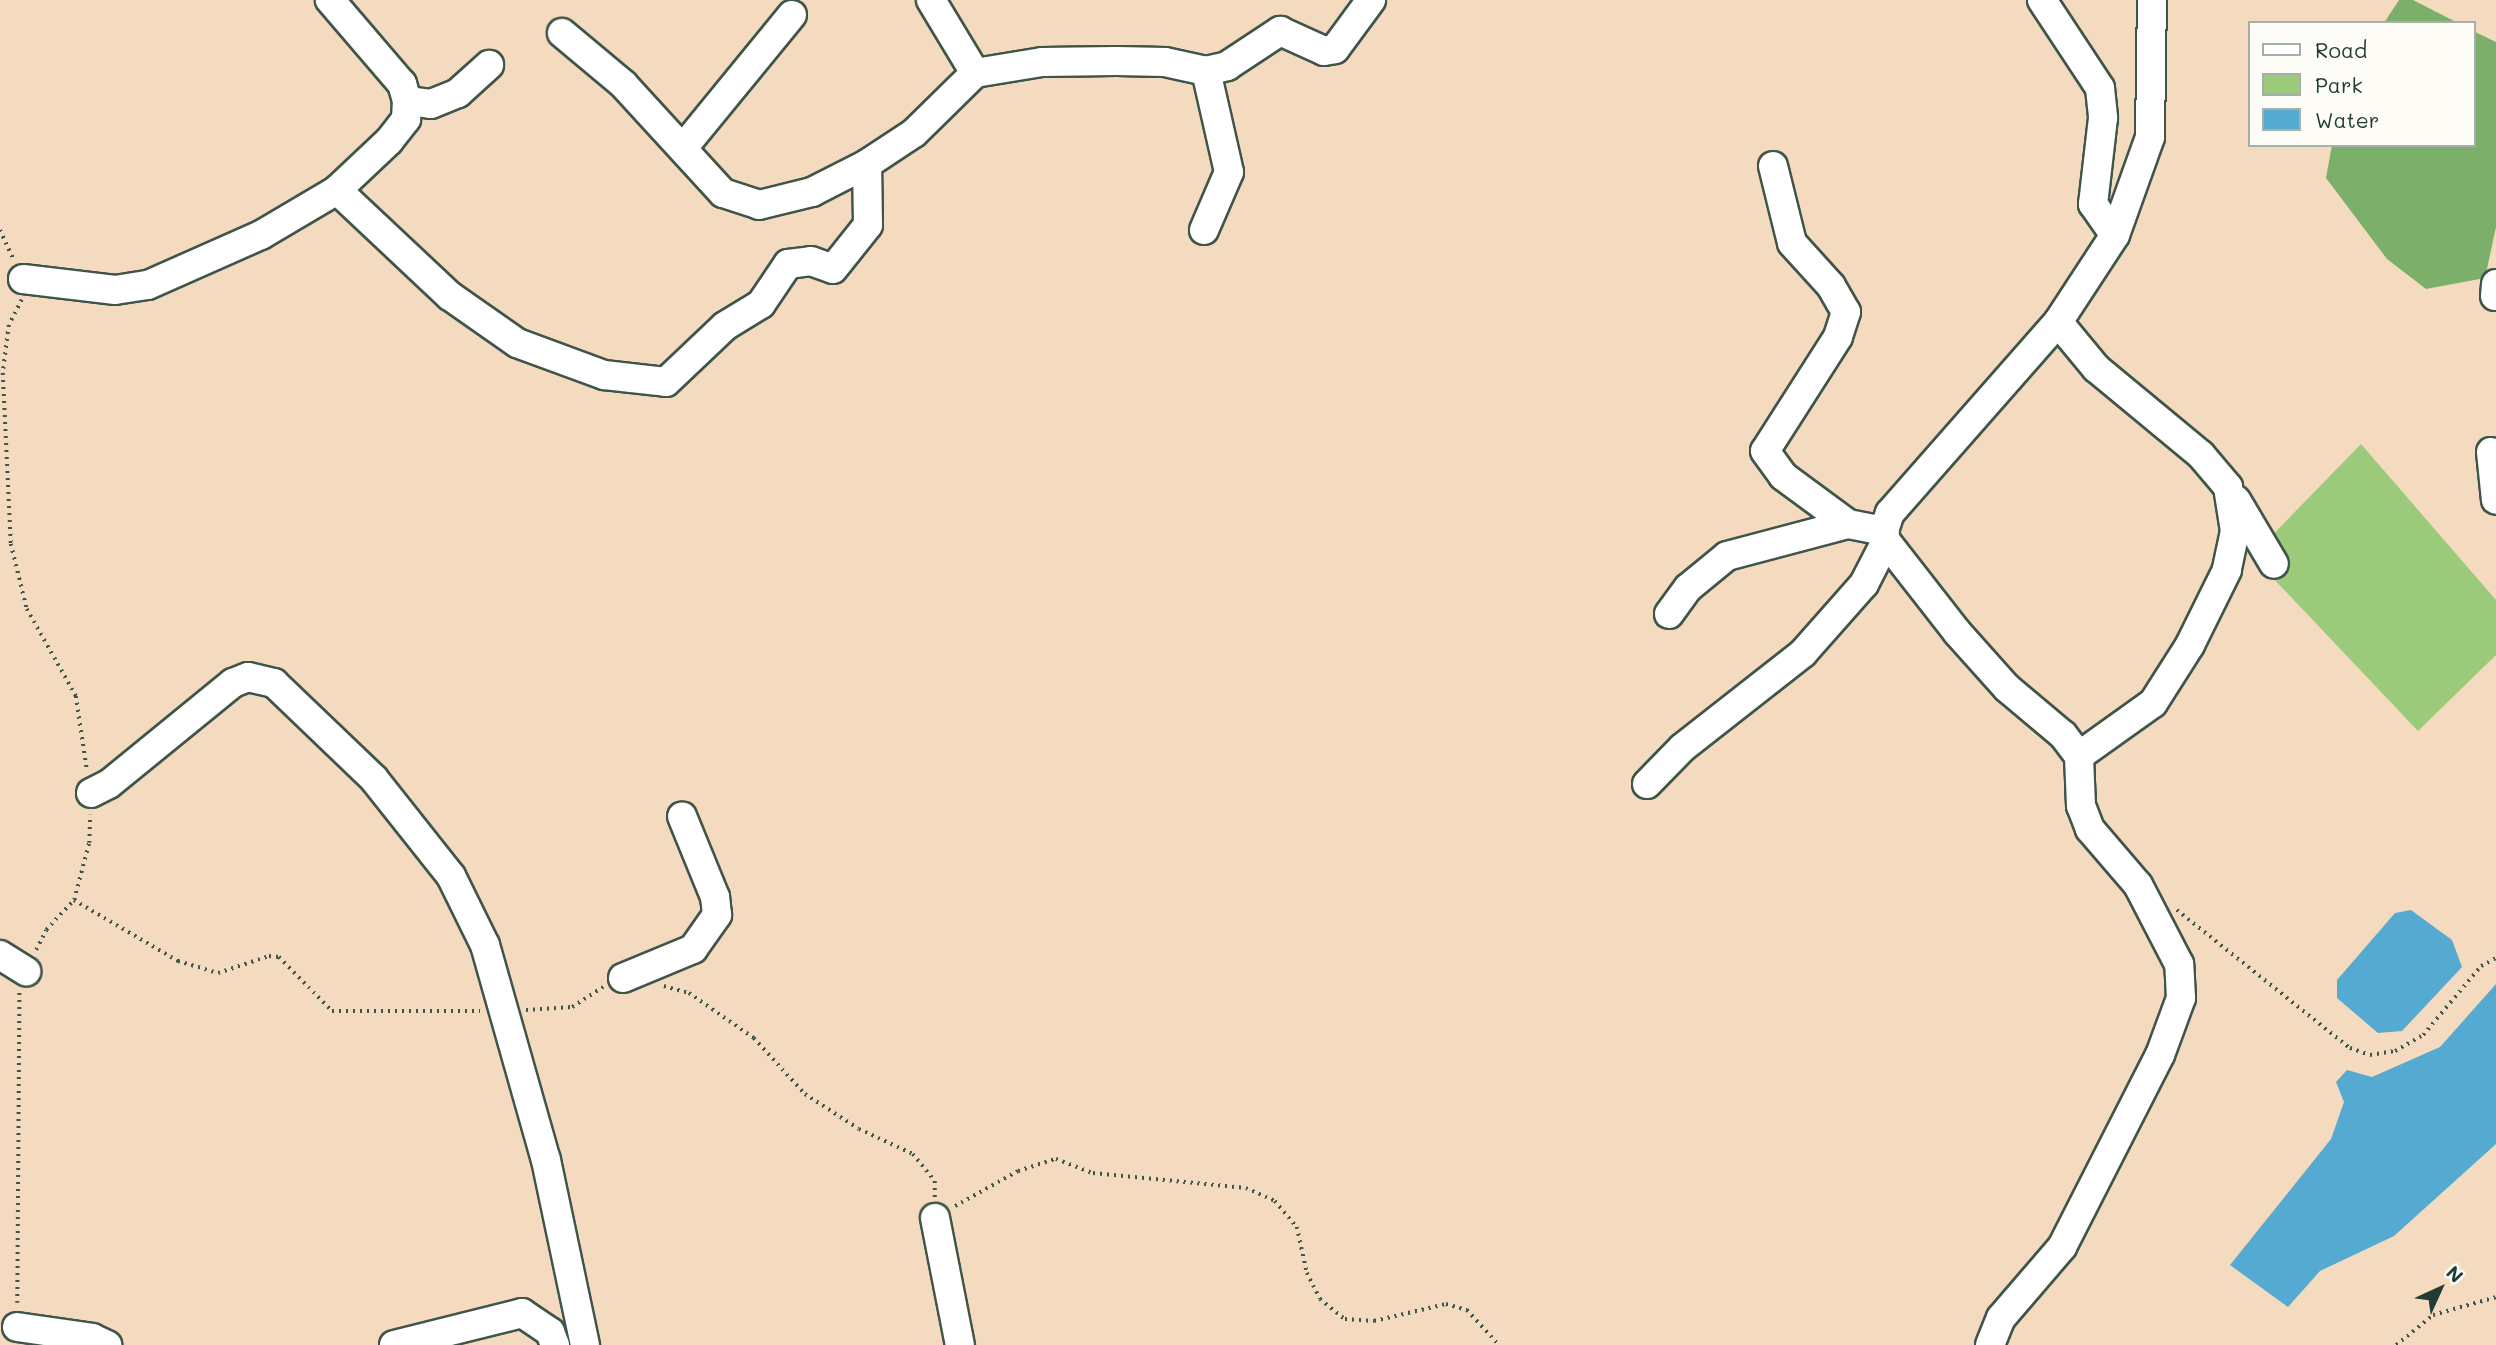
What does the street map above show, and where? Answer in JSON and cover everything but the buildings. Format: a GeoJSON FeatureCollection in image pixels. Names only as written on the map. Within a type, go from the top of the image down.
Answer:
{"type":"FeatureCollection","features":[{"type":"Feature","properties":{"kind":"street"},"geometry":{"type":"LineString","coordinates":[[23,279],[115,290],[148,285],[261,235],[337,190],[389,141],[406,119],[407,101],[402,84],[330,0]]}},
{"type":"Feature","properties":{"kind":"street"},"geometry":{"type":"LineString","coordinates":[[930,0],[975,73]]}},
{"type":"Feature","properties":{"kind":"street"},"geometry":{"type":"LineString","coordinates":[[562,33],[623,84],[723,193],[759,205],[812,192],[867,164],[914,133],[975,73],[1042,62],[1117,61],[1165,62],[1206,71],[1227,66],[1280,31],[1291,33],[1324,51],[1335,49],[1371,0]]}},
{"type":"Feature","properties":{"kind":"street"},"geometry":{"type":"LineString","coordinates":[[2042,0],[2100,88],[2103,118],[2092,204],[2115,235]]}},
{"type":"Feature","properties":{"kind":"street"},"geometry":{"type":"LineString","coordinates":[[1647,784],[1682,748],[1803,653],[1864,584],[1885,536],[1890,513],[2059,322],[2115,235],[2150,137],[2152,0]]}},
{"type":"Feature","properties":{"kind":"street"},"geometry":{"type":"LineString","coordinates":[[683,148],[792,15]]}},
{"type":"Feature","properties":{"kind":"street"},"geometry":{"type":"LineString","coordinates":[[407,101],[431,104],[458,93],[489,65]]}},
{"type":"Feature","properties":{"kind":"street"},"geometry":{"type":"LineString","coordinates":[[1204,230],[1228,172],[1206,71]]}},
{"type":"Feature","properties":{"kind":"street"},"geometry":{"type":"LineString","coordinates":[[337,190],[450,296],[517,343],[604,375],[666,382],[725,326],[761,304],[788,264],[811,261],[834,269],[867,225],[871,203],[867,164]]}},
{"type":"Feature","properties":{"kind":"street"},"geometry":{"type":"LineString","coordinates":[[1773,166],[1792,243],[1831,286],[1846,312],[1838,337],[1765,451],[1783,476],[1849,524],[1885,536],[1998,679],[2063,735],[2079,756],[2081,806],[2090,829],[2138,885],[2179,964],[2181,998],[2160,1055],[2062,1247],[2001,1318],[1990,1345]]}},
{"type":"Feature","properties":{"kind":"street"},"geometry":{"type":"LineString","coordinates":[[2495,296],[2496,284]]}},
{"type":"Feature","properties":{"kind":"street"},"geometry":{"type":"LineString","coordinates":[[2059,322],[2095,368],[2201,455],[2228,487],[2274,564]]}},
{"type":"Feature","properties":{"kind":"street"},"geometry":{"type":"LineString","coordinates":[[2491,452],[2496,500]]}},
{"type":"Feature","properties":{"kind":"street"},"geometry":{"type":"LineString","coordinates":[[2079,756],[2153,703],[2190,645],[2227,570],[2235,531],[2228,487]]}},
{"type":"Feature","properties":{"kind":"street"},"geometry":{"type":"LineString","coordinates":[[1669,614],[1688,588],[1727,555],[1849,524]]}},
{"type":"Feature","properties":{"kind":"street"},"geometry":{"type":"LineString","coordinates":[[90,793],[109,784],[233,683],[248,677],[274,683],[374,779],[451,876],[485,945],[546,1160],[585,1345]]}},
{"type":"Feature","properties":{"kind":"street"},"geometry":{"type":"LineString","coordinates":[[623,978],[693,950],[717,915],[715,897],[682,816]]}},
{"type":"Feature","properties":{"kind":"street"},"geometry":{"type":"LineString","coordinates":[[0,955],[26,971]]}},
{"type":"Feature","properties":{"kind":"street"},"geometry":{"type":"LineString","coordinates":[[936,1217],[960,1345]]}},
{"type":"Feature","properties":{"kind":"street"},"geometry":{"type":"LineString","coordinates":[[394,1345],[522,1313],[550,1332],[555,1345]]}},
{"type":"Feature","properties":{"kind":"street"},"geometry":{"type":"LineString","coordinates":[[17,1327],[92,1338],[107,1345]]}},
{"type":"Feature","properties":{"kind":"path"},"geometry":{"type":"LineString","coordinates":[[0,230],[23,279],[22,299],[9,325],[3,373],[11,544],[27,609],[76,696],[90,793],[89,843],[74,900],[46,930],[26,971],[18,997],[17,1327]]}},
{"type":"Feature","properties":{"kind":"path"},"geometry":{"type":"LineString","coordinates":[[2169,905],[2350,1048],[2370,1055],[2395,1051],[2423,1035],[2481,966],[2496,958]]}},
{"type":"Feature","properties":{"kind":"path"},"geometry":{"type":"LineString","coordinates":[[936,1217],[1018,1171],[1055,1159],[1093,1173],[1246,1188],[1275,1200],[1297,1227],[1307,1273],[1331,1310],[1345,1318],[1367,1322],[1446,1304],[1467,1310],[1499,1345]]}},
{"type":"Feature","properties":{"kind":"path"},"geometry":{"type":"LineString","coordinates":[[2396,1345],[2433,1315],[2496,1297]]}},
{"type":"Feature","properties":{"kind":"green space"},"geometry":{"type":"Polygon","coordinates":[[[2399,0],[2413,0],[2454,21],[2385,21],[2399,0]]]}},
{"type":"Feature","properties":{"kind":"green space"},"geometry":{"type":"Polygon","coordinates":[[[2475,32],[2496,42],[2496,227],[2485,278],[2426,289],[2387,259],[2326,178],[2332,147],[2475,147],[2475,32]]]}},
{"type":"Feature","properties":{"kind":"green space"},"geometry":{"type":"Polygon","coordinates":[[[2361,444],[2496,600],[2496,655],[2418,731],[2252,556],[2361,444]]]}},
{"type":"Feature","properties":{"kind":"water"},"geometry":{"type":"Polygon","coordinates":[[[2411,910],[2452,940],[2462,967],[2402,1031],[2378,1033],[2337,998],[2337,980],[2395,913],[2411,910]]]}},
{"type":"Feature","properties":{"kind":"water"},"geometry":{"type":"Polygon","coordinates":[[[2496,984],[2496,1144],[2394,1236],[2320,1271],[2288,1307],[2230,1265],[2331,1139],[2344,1102],[2336,1082],[2347,1070],[2372,1077],[2440,1047],[2496,984]]]}}]}
